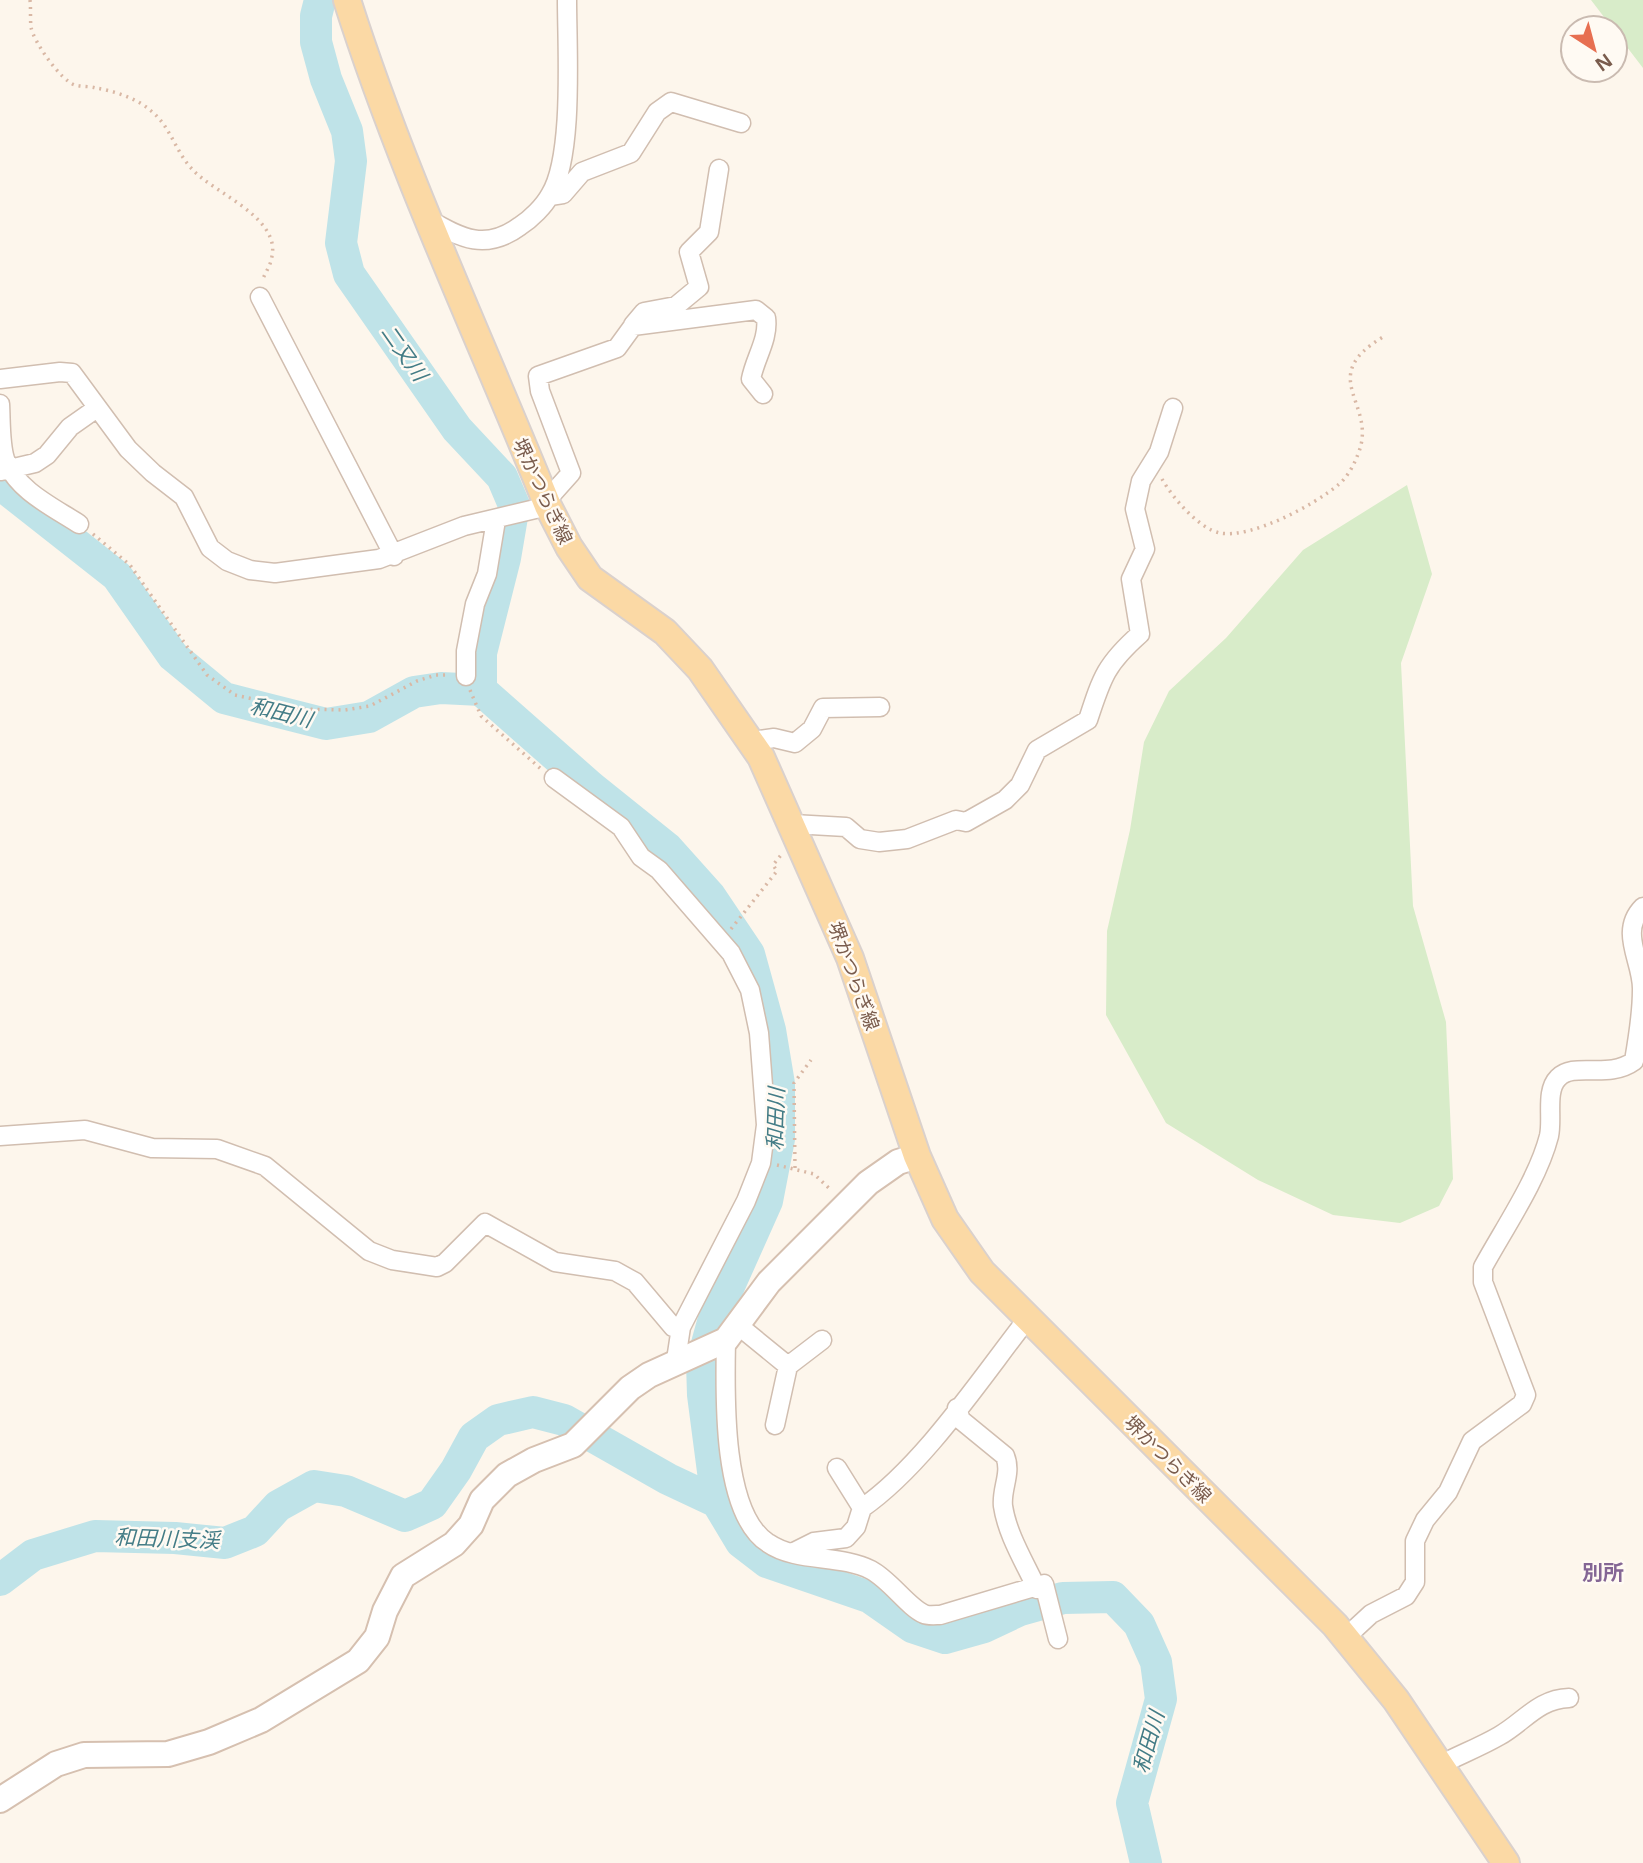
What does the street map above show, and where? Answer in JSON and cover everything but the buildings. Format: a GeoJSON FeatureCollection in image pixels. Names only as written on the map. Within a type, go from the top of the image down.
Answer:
{"type":"FeatureCollection","features":[{"type":"Feature","properties":{"kind":"main road","name":"堺かつらぎ線"},"geometry":{"type":"LineString","coordinates":[[347,0],[369,69],[428,219],[547,504],[569,547],[590,578],[665,632],[700,668],[752,741],[796,830],[850,958],[917,1156],[945,1219],[982,1272],[1345,1638],[1396,1700],[1506,1863]]}},
{"type":"Feature","properties":{"kind":"street"},"geometry":{"type":"LineString","coordinates":[[428,219],[448,231],[480,242],[504,237],[527,221],[550,195],[561,169],[568,0]]}},
{"type":"Feature","properties":{"kind":"street"},"geometry":{"type":"LineString","coordinates":[[550,195],[563,194],[582,172],[631,153],[657,112],[671,102],[741,123]]}},
{"type":"Feature","properties":{"kind":"street"},"geometry":{"type":"LineString","coordinates":[[0,379],[72,373],[128,449],[153,473],[177,489],[210,548],[227,561],[250,570],[275,573],[394,556],[427,539],[464,526],[496,520],[547,504],[571,472],[540,391],[538,376],[617,348],[643,312],[676,306],[694,295],[699,287],[689,252],[709,232],[719,169]]}},
{"type":"Feature","properties":{"kind":"street"},"geometry":{"type":"LineString","coordinates":[[260,297],[394,556]]}},
{"type":"Feature","properties":{"kind":"street"},"geometry":{"type":"LineString","coordinates":[[633,326],[756,310],[766,318],[768,331],[754,363],[751,379],[763,394]]}},
{"type":"Feature","properties":{"kind":"street"},"geometry":{"type":"LineString","coordinates":[[0,404],[6,470],[23,486],[79,524]]}},
{"type":"Feature","properties":{"kind":"street"},"geometry":{"type":"LineString","coordinates":[[6,470],[35,463],[47,455],[70,427],[97,408]]}},
{"type":"Feature","properties":{"kind":"street"},"geometry":{"type":"LineString","coordinates":[[796,830],[846,827],[860,839],[879,842],[907,839],[956,820],[966,822],[1020,785],[1037,750],[1088,720],[1100,682],[1114,657],[1140,634],[1131,579],[1145,549],[1135,509],[1141,481],[1159,452],[1173,408]]}},
{"type":"Feature","properties":{"kind":"street"},"geometry":{"type":"LineString","coordinates":[[468,680],[466,651],[475,604],[487,574],[496,520]]}},
{"type":"Feature","properties":{"kind":"street"},"geometry":{"type":"LineString","coordinates":[[752,741],[774,738],[795,743],[812,729],[823,708],[880,707]]}},
{"type":"Feature","properties":{"kind":"street"},"geometry":{"type":"LineString","coordinates":[[554,778],[621,827],[641,858],[675,887],[731,953],[750,990],[759,1033],[766,1125],[761,1163],[746,1201],[681,1327],[677,1360]]}},
{"type":"Feature","properties":{"kind":"street"},"geometry":{"type":"LineString","coordinates":[[1345,1638],[1371,1614],[1406,1595],[1415,1582],[1415,1541],[1425,1520],[1448,1492],[1467,1448],[1472,1441],[1522,1404],[1526,1395],[1483,1282],[1483,1267],[1540,1160],[1549,1134],[1552,1086],[1559,1076],[1574,1069],[1602,1072],[1623,1069],[1638,1061],[1642,972],[1633,953],[1632,930],[1637,914],[1643,907]]}},
{"type":"Feature","properties":{"kind":"street"},"geometry":{"type":"LineString","coordinates":[[0,1136],[85,1130],[152,1148],[217,1149],[265,1166],[369,1251],[392,1261],[436,1267],[445,1263],[485,1223],[555,1262],[615,1271],[635,1282],[673,1327],[681,1327]]}},
{"type":"Feature","properties":{"kind":"street"},"geometry":{"type":"LineString","coordinates":[[0,1800],[56,1764],[84,1755],[168,1754],[209,1742],[261,1720],[358,1661],[377,1637],[384,1611],[403,1576],[454,1544],[471,1525],[482,1500],[507,1475],[534,1460],[573,1445],[629,1388],[677,1360],[727,1338],[769,1282],[868,1183],[898,1162],[917,1156]]}},
{"type":"Feature","properties":{"kind":"street"},"geometry":{"type":"LineString","coordinates":[[792,1553],[814,1542],[846,1538],[856,1527],[862,1508],[904,1474],[1028,1318]]}},
{"type":"Feature","properties":{"kind":"street"},"geometry":{"type":"LineString","coordinates":[[727,1338],[788,1366]]}},
{"type":"Feature","properties":{"kind":"street"},"geometry":{"type":"LineString","coordinates":[[727,1338],[725,1417],[741,1510],[752,1529],[768,1544],[792,1553],[869,1569],[888,1580],[924,1614],[940,1615],[1037,1589],[1044,1584],[1059,1639]]}},
{"type":"Feature","properties":{"kind":"street"},"geometry":{"type":"LineString","coordinates":[[775,1425],[788,1366],[822,1339]]}},
{"type":"Feature","properties":{"kind":"street"},"geometry":{"type":"LineString","coordinates":[[957,1408],[961,1420],[1004,1456],[1008,1465],[1002,1503],[1009,1527],[1037,1589]]}},
{"type":"Feature","properties":{"kind":"street"},"geometry":{"type":"LineString","coordinates":[[837,1468],[862,1508]]}},
{"type":"Feature","properties":{"kind":"street"},"geometry":{"type":"LineString","coordinates":[[1440,1765],[1501,1735],[1531,1710],[1553,1699],[1569,1698]]}},
{"type":"Feature","properties":{"kind":"path"},"geometry":{"type":"LineString","coordinates":[[30,0],[31,29],[61,74],[74,85],[98,88],[127,97],[150,109],[165,124],[182,157],[194,173],[238,203],[263,225],[272,239],[272,256],[262,281],[260,297]]}},
{"type":"Feature","properties":{"kind":"path"},"geometry":{"type":"LineString","coordinates":[[1153,461],[1182,507],[1217,533],[1239,534],[1268,524],[1308,504],[1338,485],[1351,470],[1360,451],[1363,425],[1352,393],[1350,370],[1362,350],[1383,337]]}},
{"type":"Feature","properties":{"kind":"path"},"geometry":{"type":"LineString","coordinates":[[79,524],[130,565],[207,675],[235,695],[299,709],[345,710],[370,706],[417,681],[436,675],[468,680],[475,705],[496,732],[554,778]]}},
{"type":"Feature","properties":{"kind":"path"},"geometry":{"type":"LineString","coordinates":[[739,921],[777,871],[773,864],[796,830]]}},
{"type":"Feature","properties":{"kind":"path"},"geometry":{"type":"LineString","coordinates":[[796,1168],[794,1083],[811,1060]]}},
{"type":"Feature","properties":{"kind":"path"},"geometry":{"type":"LineString","coordinates":[[787,1167],[814,1174],[846,1205]]}},
{"type":"Feature","properties":{"kind":"green space"},"geometry":{"type":"Polygon","coordinates":[[[1591,0],[1643,0],[1643,68],[1629,50],[1629,14],[1602,14],[1591,0]]]}},
{"type":"Feature","properties":{"kind":"green space"},"geometry":{"type":"Polygon","coordinates":[[[1407,485],[1432,574],[1401,663],[1413,906],[1446,1022],[1453,1179],[1439,1206],[1400,1223],[1333,1215],[1258,1180],[1166,1123],[1106,1015],[1107,931],[1130,830],[1144,742],[1169,691],[1226,638],[1303,550],[1407,485]]]}},
{"type":"Feature","properties":{"kind":"waterway","name":"二又川"},"geometry":{"type":"LineString","coordinates":[[320,0],[316,16],[316,42],[326,79],[347,131],[351,161],[341,243],[349,274],[457,429],[502,477],[514,505],[505,558],[481,653],[481,690]]}},
{"type":"Feature","properties":{"kind":"waterway","name":"和田川"},"geometry":{"type":"LineString","coordinates":[[0,477],[4,487],[117,576],[173,656],[224,698],[326,724],[369,717],[414,692],[441,688],[481,690],[591,787],[667,848],[710,896],[749,954],[770,1030],[779,1084],[779,1139],[767,1201],[713,1322],[702,1362],[703,1395],[717,1502],[741,1542],[767,1562],[869,1597],[912,1627],[945,1638],[984,1627],[1020,1610],[1063,1598],[1113,1597],[1139,1624],[1156,1662],[1161,1699],[1132,1803],[1146,1863]]}},
{"type":"Feature","properties":{"kind":"waterway","name":"和田川支渓"},"geometry":{"type":"LineString","coordinates":[[0,1580],[33,1555],[95,1536],[175,1538],[225,1543],[255,1531],[278,1506],[314,1486],[346,1491],[405,1516],[432,1504],[456,1470],[474,1437],[498,1420],[533,1412],[564,1420],[668,1479],[717,1502]]}},
{"type":"Feature","properties":{"kind":"district","name":"別所"},"geometry":{"type":"Point","coordinates":[1603,1573]}}]}
